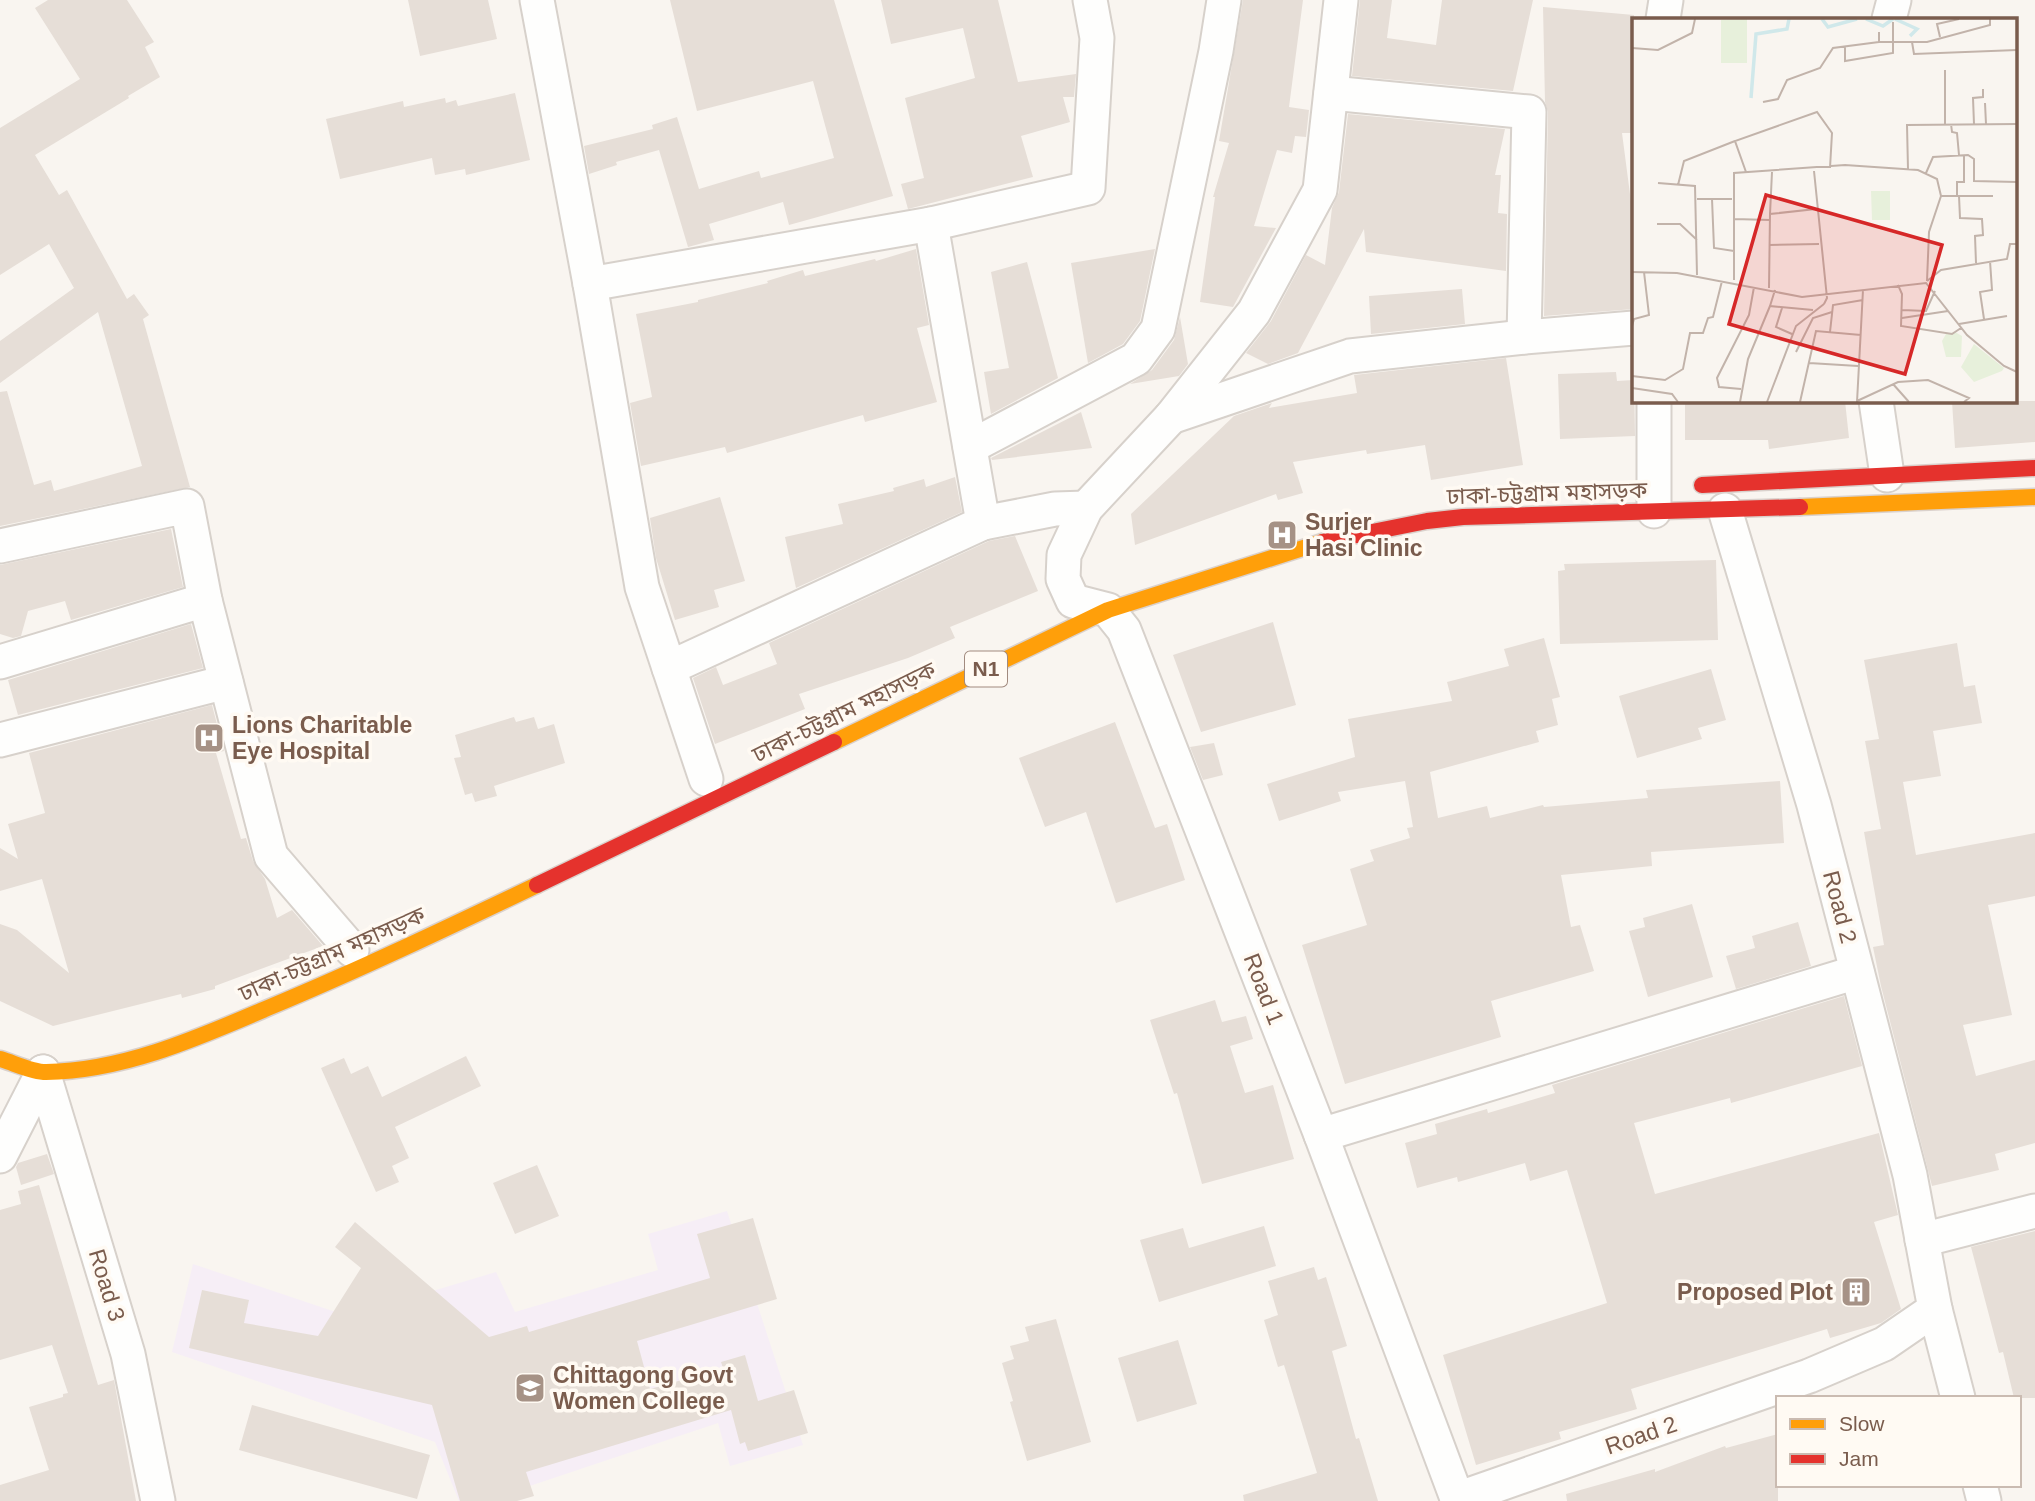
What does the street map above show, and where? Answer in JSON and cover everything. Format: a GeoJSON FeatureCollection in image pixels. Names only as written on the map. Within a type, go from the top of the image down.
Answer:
{"type":"FeatureCollection","features":[{"type":"Feature","properties":{"kind":"highway","name":"ঢাকা-চট্টগ্রাম মহাসড়ক"},"geometry":{"type":"LineString","coordinates":[[0,1059],[43,1072],[93,1068],[204,1035],[368,966],[1085,603],[1317,543],[1427,521],[1660,492],[1887,475],[2035,468]]}},
{"type":"Feature","properties":{"kind":"highway","name":"ঢাকা-চট্টগ্রাম মহাসড়ক"},"geometry":{"type":"LineString","coordinates":[[1660,492],[1725,510],[2035,497]]}},
{"type":"Feature","properties":{"kind":"street"},"geometry":{"type":"LineString","coordinates":[[537,0],[590,284],[642,587],[706,779]]}},
{"type":"Feature","properties":{"kind":"street"},"geometry":{"type":"LineString","coordinates":[[590,284],[931,224],[1088,188],[1097,38],[1090,0]]}},
{"type":"Feature","properties":{"kind":"street"},"geometry":{"type":"LineString","coordinates":[[970,447],[1136,359],[1158,329],[1216,51],[1224,0]]}},
{"type":"Feature","properties":{"kind":"street","name":"Road 1"},"geometry":{"type":"LineString","coordinates":[[1341,0],[1320,190],[1254,312],[1171,417],[1086,508],[1064,555],[1063,579],[1085,603],[1124,630],[1321,1135],[1458,1500]]}},
{"type":"Feature","properties":{"kind":"street"},"geometry":{"type":"LineString","coordinates":[[1663,18],[1666,0]]}},
{"type":"Feature","properties":{"kind":"street"},"geometry":{"type":"LineString","coordinates":[[1889,18],[1894,0]]}},
{"type":"Feature","properties":{"kind":"street"},"geometry":{"type":"LineString","coordinates":[[1331,93],[1529,113],[1524,337]]}},
{"type":"Feature","properties":{"kind":"street"},"geometry":{"type":"LineString","coordinates":[[931,224],[983,523]]}},
{"type":"Feature","properties":{"kind":"street"},"geometry":{"type":"LineString","coordinates":[[1171,417],[1350,356],[1632,328]]}},
{"type":"Feature","properties":{"kind":"street"},"geometry":{"type":"LineString","coordinates":[[1654,402],[1660,492]]}},
{"type":"Feature","properties":{"kind":"street"},"geometry":{"type":"LineString","coordinates":[[1876,402],[1887,475]]}},
{"type":"Feature","properties":{"kind":"street"},"geometry":{"type":"LineString","coordinates":[[0,546],[187,506],[205,600],[271,856],[352,950]]}},
{"type":"Feature","properties":{"kind":"street"},"geometry":{"type":"LineString","coordinates":[[669,668],[983,523],[1055,509],[1086,508]]}},
{"type":"Feature","properties":{"kind":"street","name":"Road 2"},"geometry":{"type":"LineString","coordinates":[[1725,510],[1814,805],[1910,1175],[1935,1309],[1957,1396]]}},
{"type":"Feature","properties":{"kind":"street"},"geometry":{"type":"LineString","coordinates":[[0,662],[205,600]]}},
{"type":"Feature","properties":{"kind":"street"},"geometry":{"type":"LineString","coordinates":[[0,740],[226,682]]}},
{"type":"Feature","properties":{"kind":"street"},"geometry":{"type":"LineString","coordinates":[[1321,1135],[1857,972]]}},
{"type":"Feature","properties":{"kind":"street"},"geometry":{"type":"LineString","coordinates":[[0,1156],[43,1072]]}},
{"type":"Feature","properties":{"kind":"street","name":"Road 3"},"geometry":{"type":"LineString","coordinates":[[43,1072],[128,1354],[158,1501]]}},
{"type":"Feature","properties":{"kind":"street"},"geometry":{"type":"LineString","coordinates":[[1922,1240],[2035,1211]]}},
{"type":"Feature","properties":{"kind":"street","name":"Road 2"},"geometry":{"type":"LineString","coordinates":[[1458,1500],[1809,1376],[1884,1344],[1935,1309]]}},
{"type":"Feature","properties":{"kind":"shaded area","name":"Chittagong Govt Women College"},"geometry":{"type":"Polygon","coordinates":[[[727,1211],[803,1445],[730,1466],[718,1423],[485,1501],[459,1501],[435,1442],[172,1352],[193,1264],[404,1335],[396,1302],[496,1272],[515,1312],[658,1270],[648,1234],[727,1211]]]}},
{"type":"Feature","properties":{"kind":"building"},"geometry":{"type":"Polygon","coordinates":[[[48,0],[127,0],[154,42],[145,47],[160,77],[35,155],[59,195],[67,190],[127,299],[134,294],[149,315],[143,319],[190,487],[0,526],[0,392],[7,391],[34,485],[51,480],[54,491],[142,466],[98,312],[0,383],[0,341],[74,288],[49,244],[0,275],[0,128],[80,79],[35,8],[48,0]]]}},
{"type":"Feature","properties":{"kind":"building"},"geometry":{"type":"Polygon","coordinates":[[[408,0],[488,0],[497,39],[420,56],[408,0]]]}},
{"type":"Feature","properties":{"kind":"building"},"geometry":{"type":"Polygon","coordinates":[[[670,0],[834,0],[893,196],[789,225],[783,202],[709,224],[714,240],[688,247],[659,150],[616,162],[617,165],[589,174],[584,146],[653,129],[652,125],[677,117],[699,189],[759,171],[761,178],[834,158],[813,81],[697,111],[670,0]]]}},
{"type":"Feature","properties":{"kind":"building"},"geometry":{"type":"Polygon","coordinates":[[[881,0],[998,0],[1018,82],[1076,74],[1074,97],[1063,97],[1070,122],[1021,136],[1033,177],[908,209],[901,184],[924,178],[905,98],[975,78],[963,28],[891,44],[881,0]]]}},
{"type":"Feature","properties":{"kind":"building"},"geometry":{"type":"Polygon","coordinates":[[[1243,0],[1303,0],[1289,107],[1309,110],[1306,137],[1295,136],[1292,153],[1277,150],[1254,226],[1276,228],[1233,307],[1200,302],[1213,197],[1229,143],[1219,141],[1243,0]]]}},
{"type":"Feature","properties":{"kind":"building"},"geometry":{"type":"Polygon","coordinates":[[[1360,0],[1392,0],[1387,38],[1436,45],[1442,0],[1533,0],[1513,91],[1352,76],[1360,0]]]}},
{"type":"Feature","properties":{"kind":"building"},"geometry":{"type":"Polygon","coordinates":[[[1543,7],[1634,15],[1632,133],[1622,133],[1632,209],[1632,309],[1544,316],[1548,112],[1545,102],[1543,7]]]}},
{"type":"Feature","properties":{"kind":"building"},"geometry":{"type":"Polygon","coordinates":[[[515,93],[530,160],[466,175],[465,169],[435,175],[432,158],[340,179],[326,119],[403,101],[404,107],[445,98],[446,103],[456,100],[458,106],[515,93]]]}},
{"type":"Feature","properties":{"kind":"building"},"geometry":{"type":"Polygon","coordinates":[[[1348,114],[1505,129],[1495,175],[1501,175],[1498,213],[1507,214],[1506,271],[1366,252],[1364,229],[1298,353],[1268,364],[1246,353],[1271,321],[1306,255],[1325,265],[1332,208],[1339,192],[1348,114]]]}},
{"type":"Feature","properties":{"kind":"building"},"geometry":{"type":"Polygon","coordinates":[[[916,249],[929,325],[917,328],[937,402],[865,422],[863,415],[727,453],[725,447],[641,466],[630,403],[652,397],[636,314],[698,302],[768,283],[767,281],[803,270],[805,276],[875,259],[876,261],[916,249]]]}},
{"type":"Feature","properties":{"kind":"building"},"geometry":{"type":"Polygon","coordinates":[[[1155,249],[1140,321],[1123,344],[1088,363],[1071,263],[1155,249]]]}},
{"type":"Feature","properties":{"kind":"building"},"geometry":{"type":"Polygon","coordinates":[[[1027,262],[1058,378],[991,414],[984,372],[1009,368],[991,272],[1027,262]]]}},
{"type":"Feature","properties":{"kind":"building"},"geometry":{"type":"Polygon","coordinates":[[[1462,289],[1465,324],[1371,334],[1369,296],[1462,289]]]}},
{"type":"Feature","properties":{"kind":"building"},"geometry":{"type":"Polygon","coordinates":[[[1180,317],[1188,364],[1179,376],[1130,384],[1152,370],[1174,340],[1180,317]]]}},
{"type":"Feature","properties":{"kind":"building"},"geometry":{"type":"Polygon","coordinates":[[[1506,358],[1523,465],[1431,480],[1425,445],[1367,454],[1366,450],[1293,462],[1303,493],[1278,500],[1276,494],[1135,545],[1131,514],[1234,416],[1272,403],[1269,408],[1357,393],[1354,375],[1506,358]]]}},
{"type":"Feature","properties":{"kind":"building"},"geometry":{"type":"Polygon","coordinates":[[[1616,372],[1617,381],[1632,380],[1635,436],[1560,439],[1558,374],[1616,372]]]}},
{"type":"Feature","properties":{"kind":"building"},"geometry":{"type":"Polygon","coordinates":[[[2035,401],[2035,442],[1955,448],[1952,402],[2035,401]]]}},
{"type":"Feature","properties":{"kind":"building"},"geometry":{"type":"Polygon","coordinates":[[[1685,402],[1845,402],[1849,438],[1769,449],[1768,440],[1685,440],[1685,402]]]}},
{"type":"Feature","properties":{"kind":"building"},"geometry":{"type":"Polygon","coordinates":[[[1081,412],[1092,448],[992,460],[991,458],[1081,412]]]}},
{"type":"Feature","properties":{"kind":"building"},"geometry":{"type":"Polygon","coordinates":[[[955,477],[962,512],[796,588],[785,537],[843,524],[838,504],[894,491],[893,488],[924,479],[926,487],[955,477]]]}},
{"type":"Feature","properties":{"kind":"building"},"geometry":{"type":"Polygon","coordinates":[[[720,497],[745,581],[714,590],[719,607],[675,620],[656,558],[650,518],[720,497]]]}},
{"type":"Feature","properties":{"kind":"building"},"geometry":{"type":"Polygon","coordinates":[[[171,529],[183,587],[71,620],[65,601],[28,611],[21,636],[13,638],[0,634],[0,565],[171,529]]]}},
{"type":"Feature","properties":{"kind":"building"},"geometry":{"type":"Polygon","coordinates":[[[1015,536],[1038,591],[950,627],[955,638],[908,658],[799,694],[805,709],[715,744],[693,678],[716,667],[723,685],[777,664],[769,643],[989,541],[1015,536]]]}},
{"type":"Feature","properties":{"kind":"building"},"geometry":{"type":"Polygon","coordinates":[[[1716,560],[1718,640],[1560,644],[1558,571],[1565,570],[1564,564],[1716,560]]]}},
{"type":"Feature","properties":{"kind":"building"},"geometry":{"type":"Polygon","coordinates":[[[1273,622],[1296,705],[1201,732],[1173,655],[1273,622]]]}},
{"type":"Feature","properties":{"kind":"building"},"geometry":{"type":"Polygon","coordinates":[[[191,624],[203,668],[18,715],[8,680],[191,624]]]}},
{"type":"Feature","properties":{"kind":"building"},"geometry":{"type":"Polygon","coordinates":[[[1544,638],[1560,697],[1552,699],[1558,725],[1536,731],[1539,742],[1430,772],[1438,818],[1487,806],[1490,818],[1543,805],[1648,798],[1646,790],[1780,781],[1784,843],[1651,852],[1652,866],[1561,875],[1571,927],[1580,925],[1594,971],[1491,1001],[1501,1037],[1345,1084],[1302,945],[1367,925],[1350,869],[1374,861],[1370,850],[1410,838],[1407,828],[1413,827],[1405,781],[1338,792],[1341,801],[1279,821],[1267,784],[1355,757],[1348,719],[1452,701],[1447,682],[1509,666],[1504,649],[1544,638]]]}},
{"type":"Feature","properties":{"kind":"building"},"geometry":{"type":"Polygon","coordinates":[[[1957,643],[1964,687],[1975,685],[1982,723],[1933,731],[1941,776],[1903,782],[1916,855],[2035,833],[2035,896],[1988,905],[2012,1015],[1963,1025],[1976,1076],[2035,1060],[2035,1143],[1995,1154],[1999,1170],[1932,1186],[1873,947],[1884,945],[1864,832],[1881,829],[1865,741],[1879,739],[1864,660],[1957,643]]]}},
{"type":"Feature","properties":{"kind":"building"},"geometry":{"type":"Polygon","coordinates":[[[1711,669],[1726,720],[1698,728],[1702,739],[1637,758],[1619,696],[1711,669]]]}},
{"type":"Feature","properties":{"kind":"building"},"geometry":{"type":"Polygon","coordinates":[[[212,705],[224,751],[216,753],[241,839],[246,838],[253,861],[265,879],[277,918],[292,910],[323,946],[215,986],[215,989],[182,998],[181,994],[53,1026],[0,1001],[0,924],[17,930],[69,973],[42,879],[0,891],[0,848],[18,859],[8,824],[45,813],[29,753],[212,705]]]}},
{"type":"Feature","properties":{"kind":"building"},"geometry":{"type":"Polygon","coordinates":[[[514,717],[516,722],[534,717],[538,729],[554,724],[565,763],[494,786],[497,796],[475,802],[472,793],[465,795],[454,758],[461,757],[455,735],[514,717]]]}},
{"type":"Feature","properties":{"kind":"building"},"geometry":{"type":"Polygon","coordinates":[[[1115,722],[1155,828],[1167,824],[1185,880],[1116,903],[1086,812],[1045,827],[1019,758],[1115,722]]]}},
{"type":"Feature","properties":{"kind":"building"},"geometry":{"type":"Polygon","coordinates":[[[1214,743],[1223,775],[1203,780],[1190,747],[1214,743]]]}},
{"type":"Feature","properties":{"kind":"building"},"geometry":{"type":"Polygon","coordinates":[[[1692,904],[1713,977],[1648,997],[1629,931],[1645,927],[1643,918],[1692,904]]]}},
{"type":"Feature","properties":{"kind":"building"},"geometry":{"type":"Polygon","coordinates":[[[1798,922],[1811,966],[1736,989],[1726,956],[1755,948],[1752,936],[1798,922]]]}},
{"type":"Feature","properties":{"kind":"building"},"geometry":{"type":"Polygon","coordinates":[[[1844,996],[1862,1066],[1731,1103],[1730,1098],[1634,1123],[1655,1194],[1879,1133],[1898,1215],[1874,1222],[1901,1309],[1881,1323],[1830,1338],[1827,1329],[1631,1389],[1637,1409],[1559,1432],[1561,1439],[1476,1465],[1443,1355],[1607,1303],[1567,1170],[1530,1181],[1525,1163],[1458,1182],[1457,1177],[1417,1188],[1405,1143],[1437,1134],[1435,1124],[1487,1109],[1488,1113],[1555,1093],[1552,1085],[1844,996]]]}},
{"type":"Feature","properties":{"kind":"building"},"geometry":{"type":"Polygon","coordinates":[[[1215,1000],[1222,1022],[1246,1016],[1253,1039],[1230,1046],[1245,1093],[1273,1085],[1294,1159],[1202,1184],[1177,1093],[1174,1094],[1150,1020],[1215,1000]]]}},
{"type":"Feature","properties":{"kind":"building"},"geometry":{"type":"Polygon","coordinates":[[[466,1056],[481,1086],[395,1127],[409,1158],[392,1166],[399,1182],[376,1192],[321,1068],[344,1058],[351,1074],[368,1066],[382,1097],[466,1056]]]}},
{"type":"Feature","properties":{"kind":"building"},"geometry":{"type":"Polygon","coordinates":[[[47,1154],[54,1174],[21,1185],[16,1167],[18,1163],[47,1154]]]}},
{"type":"Feature","properties":{"kind":"building"},"geometry":{"type":"Polygon","coordinates":[[[537,1165],[559,1216],[515,1234],[493,1183],[537,1165]]]}},
{"type":"Feature","properties":{"kind":"building"},"geometry":{"type":"Polygon","coordinates":[[[39,1185],[98,1385],[114,1380],[136,1501],[0,1501],[0,1485],[49,1470],[29,1407],[68,1393],[52,1345],[0,1360],[0,1210],[21,1204],[18,1191],[39,1185]]]}},
{"type":"Feature","properties":{"kind":"building","name":"Chittagong Govt Women College"},"geometry":{"type":"Polygon","coordinates":[[[753,1218],[777,1299],[637,1341],[650,1389],[723,1368],[721,1362],[745,1355],[758,1401],[794,1390],[808,1433],[748,1451],[745,1442],[740,1444],[731,1410],[526,1472],[534,1496],[517,1501],[460,1501],[432,1405],[189,1348],[202,1290],[249,1300],[244,1323],[318,1336],[361,1268],[335,1247],[355,1222],[489,1337],[527,1326],[529,1332],[710,1278],[697,1234],[753,1218]]]}},
{"type":"Feature","properties":{"kind":"building"},"geometry":{"type":"Polygon","coordinates":[[[1264,1226],[1276,1266],[1159,1302],[1140,1240],[1183,1228],[1189,1248],[1264,1226]]]}},
{"type":"Feature","properties":{"kind":"building"},"geometry":{"type":"Polygon","coordinates":[[[2035,1231],[2035,1398],[2014,1396],[2003,1352],[1999,1353],[1971,1247],[2035,1231]]]}},
{"type":"Feature","properties":{"kind":"building"},"geometry":{"type":"Polygon","coordinates":[[[1314,1267],[1318,1280],[1326,1277],[1347,1346],[1332,1351],[1356,1439],[1359,1438],[1378,1501],[1244,1501],[1243,1495],[1317,1473],[1284,1365],[1278,1367],[1264,1320],[1278,1315],[1268,1281],[1314,1267]]]}},
{"type":"Feature","properties":{"kind":"building"},"geometry":{"type":"Polygon","coordinates":[[[1056,1319],[1091,1442],[1027,1461],[1002,1363],[1014,1359],[1010,1346],[1029,1341],[1025,1327],[1056,1319]]]}},
{"type":"Feature","properties":{"kind":"building"},"geometry":{"type":"Polygon","coordinates":[[[1178,1340],[1197,1404],[1137,1422],[1118,1358],[1178,1340]]]}},
{"type":"Feature","properties":{"kind":"building"},"geometry":{"type":"Polygon","coordinates":[[[252,1405],[430,1455],[417,1499],[239,1450],[252,1405]]]}},
{"type":"Feature","properties":{"kind":"building"},"geometry":{"type":"Polygon","coordinates":[[[1776,1435],[1778,1501],[1567,1501],[1566,1494],[1655,1469],[1655,1472],[1725,1446],[1726,1448],[1776,1435]]]}},
{"type":"Feature","properties":{"kind":"traffic: slow"},"geometry":{"type":"LineString","coordinates":[[1800,507],[2035,497]]}},
{"type":"Feature","properties":{"kind":"traffic: slow"},"geometry":{"type":"LineString","coordinates":[[834,742],[1108,610],[1322,542]]}},
{"type":"Feature","properties":{"kind":"traffic: slow"},"geometry":{"type":"LineString","coordinates":[[0,1059],[46,1072],[104,1066],[161,1050],[216,1030],[338,978],[537,885]]}},
{"type":"Feature","properties":{"kind":"traffic: jam"},"geometry":{"type":"LineString","coordinates":[[1702,485],[2035,468]]}},
{"type":"Feature","properties":{"kind":"traffic: jam"},"geometry":{"type":"LineString","coordinates":[[1322,542],[1427,521],[1463,517],[1800,507]]}},
{"type":"Feature","properties":{"kind":"traffic: jam"},"geometry":{"type":"LineString","coordinates":[[537,885],[834,742]]}},
{"type":"Feature","properties":{"kind":"place","name":"Surjer Hasi Clinic"},"geometry":{"type":"Point","coordinates":[1282,535]}},
{"type":"Feature","properties":{"kind":"place","name":"Lions Charitable Eye Hospital"},"geometry":{"type":"Point","coordinates":[209,738]}},
{"type":"Feature","properties":{"kind":"place","name":"Proposed Plot"},"geometry":{"type":"Point","coordinates":[1856,1292]}},
{"type":"Feature","properties":{"kind":"place","name":"Chittagong Govt Women College"},"geometry":{"type":"Point","coordinates":[530,1388]}}]}
